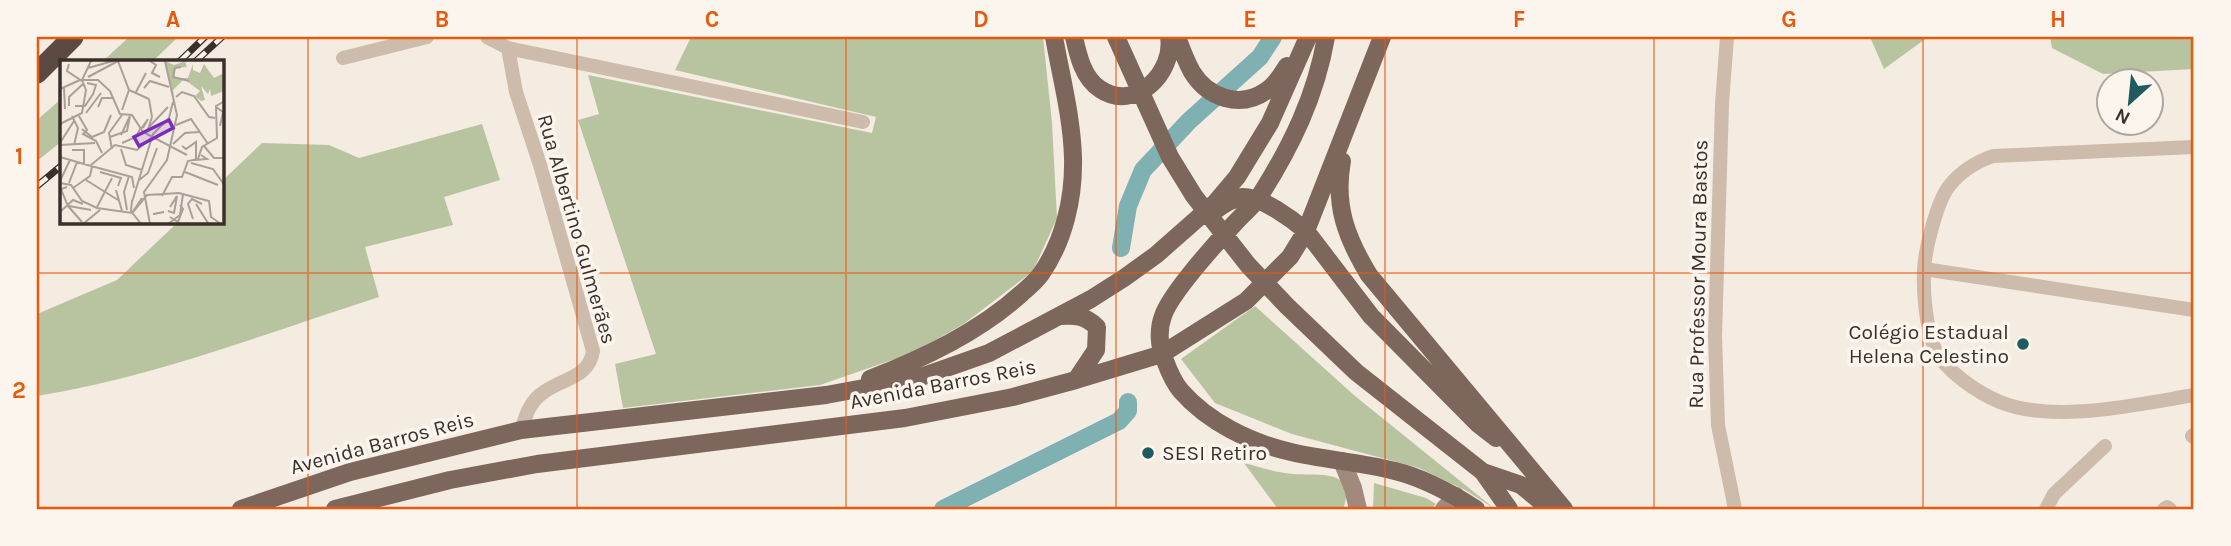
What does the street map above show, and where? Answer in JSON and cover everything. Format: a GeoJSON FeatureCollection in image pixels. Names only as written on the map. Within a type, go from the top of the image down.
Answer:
{"type":"FeatureCollection","features":[{"type":"Feature","properties":{"kind":"highway"},"geometry":{"type":"LineString","coordinates":[[37,73],[73,37]]}},
{"type":"Feature","properties":{"kind":"main road"},"geometry":{"type":"LineString","coordinates":[[826,395],[917,361],[984,322],[1040,277],[1056,251],[1068,213],[1073,158],[1054,37]]}},
{"type":"Feature","properties":{"kind":"main road"},"geometry":{"type":"LineString","coordinates":[[1074,37],[1085,72],[1100,90],[1123,97],[1147,89],[1158,79],[1167,63],[1169,37]]}},
{"type":"Feature","properties":{"kind":"main road"},"geometry":{"type":"LineString","coordinates":[[1177,37],[1192,72],[1205,88],[1227,100],[1241,101],[1265,92],[1277,82],[1307,37]]}},
{"type":"Feature","properties":{"kind":"main road","name":"Avenida Barros Reis"},"geometry":{"type":"LineString","coordinates":[[242,509],[349,472],[521,430],[826,395],[918,378],[989,353],[1091,299],[1156,255],[1190,227],[1237,177],[1270,123],[1307,37]]}},
{"type":"Feature","properties":{"kind":"main road"},"geometry":{"type":"LineString","coordinates":[[1326,37],[1310,101],[1290,144],[1257,200],[1171,301],[1163,315],[1160,333],[1162,354],[1179,390],[1222,425],[1256,441],[1290,452],[1396,471],[1428,482],[1450,503],[1476,509]]}},
{"type":"Feature","properties":{"kind":"main road","name":"Avenida Barros Reis"},"geometry":{"type":"LineString","coordinates":[[335,509],[450,480],[537,464],[905,418],[1013,397],[1162,354],[1247,301],[1290,257],[1306,231],[1383,41]]}},
{"type":"Feature","properties":{"kind":"main road"},"geometry":{"type":"LineString","coordinates":[[1122,49],[1170,157],[1216,226],[1263,282],[1356,372],[1483,472],[1509,509]]}},
{"type":"Feature","properties":{"kind":"main road"},"geometry":{"type":"LineString","coordinates":[[1349,123],[1338,184],[1344,221],[1356,253],[1369,275],[1564,509]]}},
{"type":"Feature","properties":{"kind":"main road"},"geometry":{"type":"LineString","coordinates":[[1190,227],[1241,197],[1257,200],[1293,220],[1306,231],[1371,316],[1478,424],[1521,457]]}},
{"type":"Feature","properties":{"kind":"main road"},"geometry":{"type":"LineString","coordinates":[[1058,316],[1077,315],[1087,318],[1097,327],[1097,350],[1076,380]]}},
{"type":"Feature","properties":{"kind":"main road"},"geometry":{"type":"LineString","coordinates":[[1342,461],[1359,509]]}},
{"type":"Feature","properties":{"kind":"main road"},"geometry":{"type":"LineString","coordinates":[[1483,472],[1521,485],[1550,509]]}},
{"type":"Feature","properties":{"kind":"street"},"geometry":{"type":"LineString","coordinates":[[343,58],[427,37]]}},
{"type":"Feature","properties":{"kind":"street"},"geometry":{"type":"LineString","coordinates":[[487,37],[508,48],[863,122]]}},
{"type":"Feature","properties":{"kind":"street","name":"Rua Professor Moura Bastos"},"geometry":{"type":"LineString","coordinates":[[1727,37],[1721,104],[1714,336],[1718,425],[1735,509]]}},
{"type":"Feature","properties":{"kind":"street","name":"Rua Albertino Gulmerães"},"geometry":{"type":"LineString","coordinates":[[508,48],[516,92],[540,165],[593,351],[592,360],[584,371],[543,392],[537,398],[527,412],[521,430]]}},
{"type":"Feature","properties":{"kind":"street"},"geometry":{"type":"LineString","coordinates":[[2194,147],[1993,156],[1974,163],[1948,186],[1937,207],[1924,269],[1929,328],[1936,351],[1968,385],[1988,397],[2013,406],[2046,411],[2106,410],[2194,395]]}},
{"type":"Feature","properties":{"kind":"street"},"geometry":{"type":"LineString","coordinates":[[1924,269],[2194,310]]}},
{"type":"Feature","properties":{"kind":"street"},"geometry":{"type":"LineString","coordinates":[[2046,509],[2054,494],[2105,446]]}},
{"type":"Feature","properties":{"kind":"green space"},"geometry":{"type":"Polygon","coordinates":[[[129,37],[178,37],[154,60],[104,60],[129,37]]]}},
{"type":"Feature","properties":{"kind":"green space"},"geometry":{"type":"Polygon","coordinates":[[[691,37],[1043,37],[1052,123],[1057,218],[1033,271],[965,323],[915,352],[820,385],[623,408],[615,364],[656,354],[578,120],[599,114],[588,75],[872,133],[876,117],[675,70],[691,37]]]}},
{"type":"Feature","properties":{"kind":"green space"},"geometry":{"type":"Polygon","coordinates":[[[1870,37],[1928,37],[1884,69],[1870,37]]]}},
{"type":"Feature","properties":{"kind":"green space"},"geometry":{"type":"Polygon","coordinates":[[[2050,37],[2194,37],[2194,69],[2164,71],[2164,66],[2094,66],[2094,69],[2052,48],[2050,37]]]}},
{"type":"Feature","properties":{"kind":"green space"},"geometry":{"type":"Polygon","coordinates":[[[60,100],[60,143],[37,161],[37,120],[60,100]]]}},
{"type":"Feature","properties":{"kind":"green space"},"geometry":{"type":"Polygon","coordinates":[[[482,124],[500,180],[444,197],[453,225],[365,247],[379,297],[167,366],[37,396],[37,314],[117,280],[176,224],[224,224],[224,179],[262,143],[329,145],[359,158],[482,124]]]}},
{"type":"Feature","properties":{"kind":"green space"},"geometry":{"type":"Polygon","coordinates":[[[1255,306],[1355,396],[1495,509],[1465,490],[1419,468],[1292,434],[1215,403],[1181,359],[1255,306]]]}},
{"type":"Feature","properties":{"kind":"green space"},"geometry":{"type":"Polygon","coordinates":[[[1244,463],[1281,472],[1324,475],[1341,480],[1346,496],[1343,509],[1278,509],[1244,463]]]}},
{"type":"Feature","properties":{"kind":"green space"},"geometry":{"type":"Polygon","coordinates":[[[1374,483],[1426,498],[1436,504],[1431,509],[1373,509],[1374,483]]]}},
{"type":"Feature","properties":{"kind":"waterway"},"geometry":{"type":"LineString","coordinates":[[1121,248],[1128,206],[1143,170],[1189,121],[1260,57],[1273,37]]}},
{"type":"Feature","properties":{"kind":"waterway"},"geometry":{"type":"LineString","coordinates":[[943,509],[1119,421],[1128,411],[1128,402]]}},
{"type":"Feature","properties":{"kind":"railway"},"geometry":{"type":"LineString","coordinates":[[181,60],[205,37]]}},
{"type":"Feature","properties":{"kind":"railway"},"geometry":{"type":"LineString","coordinates":[[197,60],[222,37]]}},
{"type":"Feature","properties":{"kind":"railway"},"geometry":{"type":"LineString","coordinates":[[37,186],[60,167]]}},
{"type":"Feature","properties":{"kind":"place","name":"Colégio Estadual Helena Celestino"},"geometry":{"type":"Point","coordinates":[2023,344]}},
{"type":"Feature","properties":{"kind":"place","name":"SESI Retiro"},"geometry":{"type":"Point","coordinates":[1148,453]}}]}
